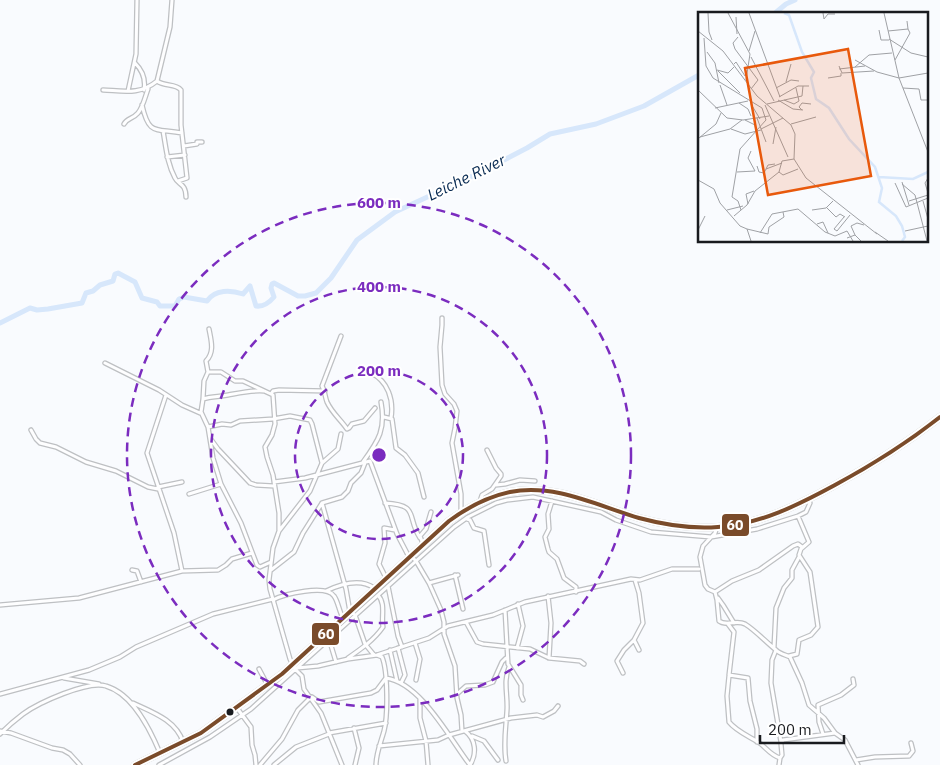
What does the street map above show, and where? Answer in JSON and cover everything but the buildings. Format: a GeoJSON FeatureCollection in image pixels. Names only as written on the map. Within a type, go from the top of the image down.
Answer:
{"type":"FeatureCollection","features":[{"type":"Feature","properties":{"kind":"highway"},"geometry":{"type":"LineString","coordinates":[[135,765],[201,733],[267,684],[295,667],[343,618],[353,613],[423,545],[460,513],[479,502],[511,492],[545,491],[571,496],[659,523],[688,527],[717,527],[753,522],[791,508],[890,454],[940,416]]}},
{"type":"Feature","properties":{"kind":"street"},"geometry":{"type":"LineString","coordinates":[[128,91],[137,46],[137,0]]}},
{"type":"Feature","properties":{"kind":"street"},"geometry":{"type":"LineString","coordinates":[[103,90],[128,91],[146,89],[157,81],[170,27],[172,0]]}},
{"type":"Feature","properties":{"kind":"street"},"geometry":{"type":"LineString","coordinates":[[124,124],[126,120],[136,116],[142,105],[146,89],[142,73],[135,63]]}},
{"type":"Feature","properties":{"kind":"street"},"geometry":{"type":"LineString","coordinates":[[157,81],[162,85],[178,87],[181,90],[180,113],[187,178],[178,181]]}},
{"type":"Feature","properties":{"kind":"street"},"geometry":{"type":"LineString","coordinates":[[142,105],[149,126],[163,131],[182,133]]}},
{"type":"Feature","properties":{"kind":"street"},"geometry":{"type":"LineString","coordinates":[[163,131],[170,169],[176,180],[185,190],[186,197]]}},
{"type":"Feature","properties":{"kind":"street"},"geometry":{"type":"LineString","coordinates":[[184,146],[202,142]]}},
{"type":"Feature","properties":{"kind":"street"},"geometry":{"type":"LineString","coordinates":[[167,157],[185,155]]}},
{"type":"Feature","properties":{"kind":"street"},"geometry":{"type":"LineString","coordinates":[[442,318],[440,347],[442,385],[445,394],[454,404],[457,411],[452,443],[461,494],[460,513]]}},
{"type":"Feature","properties":{"kind":"street"},"geometry":{"type":"LineString","coordinates":[[209,329],[212,346],[209,358],[206,361],[208,372],[204,380],[201,414],[208,427],[213,458],[221,484],[241,523],[258,567],[272,562]]}},
{"type":"Feature","properties":{"kind":"street"},"geometry":{"type":"LineString","coordinates":[[341,336],[322,384],[327,401],[333,412],[347,429],[352,424],[364,421],[375,408]]}},
{"type":"Feature","properties":{"kind":"street"},"geometry":{"type":"LineString","coordinates":[[105,363],[130,374],[201,414]]}},
{"type":"Feature","properties":{"kind":"street"},"geometry":{"type":"LineString","coordinates":[[208,372],[222,372],[235,381],[243,381],[267,391],[273,397],[274,428],[265,447],[279,513],[279,531]]}},
{"type":"Feature","properties":{"kind":"street"},"geometry":{"type":"LineString","coordinates":[[371,373],[382,380],[389,391],[396,448],[405,455],[418,473],[424,497]]}},
{"type":"Feature","properties":{"kind":"street"},"geometry":{"type":"LineString","coordinates":[[203,399],[212,396],[238,394],[248,390],[267,391]]}},
{"type":"Feature","properties":{"kind":"street"},"geometry":{"type":"LineString","coordinates":[[271,394],[279,390],[325,391]]}},
{"type":"Feature","properties":{"kind":"street"},"geometry":{"type":"LineString","coordinates":[[166,395],[147,453],[176,540],[182,571]]}},
{"type":"Feature","properties":{"kind":"street"},"geometry":{"type":"LineString","coordinates":[[271,570],[294,552],[303,533],[322,503],[342,497],[351,483],[361,473],[364,462],[374,448],[382,431],[384,417],[381,402]]}},
{"type":"Feature","properties":{"kind":"street"},"geometry":{"type":"LineString","coordinates":[[208,427],[222,424],[231,425],[240,421],[290,416],[310,420],[322,463]]}},
{"type":"Feature","properties":{"kind":"street"},"geometry":{"type":"LineString","coordinates":[[384,417],[391,418]]}},
{"type":"Feature","properties":{"kind":"street"},"geometry":{"type":"LineString","coordinates":[[31,430],[36,440],[40,443],[56,447],[86,462],[116,471],[148,487],[158,488],[182,482]]}},
{"type":"Feature","properties":{"kind":"street"},"geometry":{"type":"LineString","coordinates":[[342,434],[338,449],[322,463],[310,491],[279,531],[273,548],[269,585],[288,654],[302,676],[304,690],[310,696],[319,702],[371,693],[377,690],[386,678]]}},
{"type":"Feature","properties":{"kind":"street"},"geometry":{"type":"LineString","coordinates":[[210,437],[218,449],[250,483],[256,485],[289,481],[364,462],[370,461],[372,463],[396,530],[410,557],[416,561],[429,583],[441,610],[447,644],[455,666],[456,695],[463,731]]}},
{"type":"Feature","properties":{"kind":"street"},"geometry":{"type":"LineString","coordinates":[[479,502],[482,495],[495,485],[502,474],[496,468],[487,450]]}},
{"type":"Feature","properties":{"kind":"street"},"geometry":{"type":"LineString","coordinates":[[495,485],[520,480],[535,481]]}},
{"type":"Feature","properties":{"kind":"street"},"geometry":{"type":"LineString","coordinates":[[189,494],[221,484]]}},
{"type":"Feature","properties":{"kind":"street"},"geometry":{"type":"LineString","coordinates":[[376,592],[388,586],[466,518],[486,507],[507,500],[533,497],[601,512],[616,520],[651,532],[711,537],[755,529],[798,516],[805,513],[810,507],[807,500]]}},
{"type":"Feature","properties":{"kind":"street"},"geometry":{"type":"LineString","coordinates":[[552,501],[548,514],[549,529],[545,537],[548,549],[557,559],[564,578],[576,587],[576,592]]}},
{"type":"Feature","properties":{"kind":"street"},"geometry":{"type":"LineString","coordinates":[[322,503],[353,613],[366,646],[383,660],[386,678],[386,722],[376,765]]}},
{"type":"Feature","properties":{"kind":"street"},"geometry":{"type":"LineString","coordinates":[[385,503],[397,504],[409,510],[414,528],[423,545]]}},
{"type":"Feature","properties":{"kind":"street"},"geometry":{"type":"LineString","coordinates":[[420,538],[426,529],[431,512]]}},
{"type":"Feature","properties":{"kind":"street"},"geometry":{"type":"LineString","coordinates":[[780,765],[782,753],[772,684],[772,658],[775,649],[776,608],[784,588],[792,578],[792,570],[802,547],[809,542],[798,516]]}},
{"type":"Feature","properties":{"kind":"street"},"geometry":{"type":"LineString","coordinates":[[466,518],[470,520],[474,528],[484,531],[489,565]]}},
{"type":"Feature","properties":{"kind":"street"},"geometry":{"type":"LineString","coordinates":[[717,527],[701,550],[700,568],[705,585],[708,589],[715,592],[719,621],[727,624],[740,622],[775,649],[789,656],[800,677],[808,703],[818,712],[834,733],[845,740],[858,765]]}},
{"type":"Feature","properties":{"kind":"street"},"geometry":{"type":"LineString","coordinates":[[386,579],[380,564],[385,543],[384,528],[396,530]]}},
{"type":"Feature","properties":{"kind":"street"},"geometry":{"type":"LineString","coordinates":[[715,592],[732,581],[759,570],[793,546],[798,544],[802,547]]}},
{"type":"Feature","properties":{"kind":"street"},"geometry":{"type":"LineString","coordinates":[[0,605],[78,598],[182,571],[218,570],[232,559],[252,553]]}},
{"type":"Feature","properties":{"kind":"street"},"geometry":{"type":"LineString","coordinates":[[789,656],[798,654],[799,640],[811,635],[818,627],[810,572],[799,557]]}},
{"type":"Feature","properties":{"kind":"street"},"geometry":{"type":"LineString","coordinates":[[295,667],[318,666],[376,655],[429,638],[444,628],[548,596],[576,592],[631,579],[643,579],[667,570],[700,568]]}},
{"type":"Feature","properties":{"kind":"street"},"geometry":{"type":"LineString","coordinates":[[132,570],[137,571],[141,582]]}},
{"type":"Feature","properties":{"kind":"street"},"geometry":{"type":"LineString","coordinates":[[429,583],[456,575],[463,609]]}},
{"type":"Feature","properties":{"kind":"street"},"geometry":{"type":"LineString","coordinates":[[623,673],[618,661],[624,650],[634,640],[643,623],[636,580]]}},
{"type":"Feature","properties":{"kind":"street"},"geometry":{"type":"LineString","coordinates":[[0,694],[90,670],[120,657],[130,649],[213,614],[297,592],[326,591],[344,584],[366,583],[376,592],[383,603],[381,614],[383,627],[379,634],[369,641],[366,646],[348,659]]}},
{"type":"Feature","properties":{"kind":"street"},"geometry":{"type":"LineString","coordinates":[[388,586],[405,675],[399,682]]}},
{"type":"Feature","properties":{"kind":"street"},"geometry":{"type":"LineString","coordinates":[[326,591],[335,596],[343,618]]}},
{"type":"Feature","properties":{"kind":"street"},"geometry":{"type":"LineString","coordinates":[[548,596],[551,623],[549,658]]}},
{"type":"Feature","properties":{"kind":"street"},"geometry":{"type":"LineString","coordinates":[[717,598],[734,623]]}},
{"type":"Feature","properties":{"kind":"street"},"geometry":{"type":"LineString","coordinates":[[517,648],[523,626],[518,604]]}},
{"type":"Feature","properties":{"kind":"street"},"geometry":{"type":"LineString","coordinates":[[505,610],[507,658],[509,667],[520,685],[523,700]]}},
{"type":"Feature","properties":{"kind":"street"},"geometry":{"type":"LineString","coordinates":[[162,765],[242,716],[295,667],[330,639],[353,613]]}},
{"type":"Feature","properties":{"kind":"street"},"geometry":{"type":"LineString","coordinates":[[466,622],[478,643],[530,650],[549,658],[580,661],[584,664]]}},
{"type":"Feature","properties":{"kind":"street"},"geometry":{"type":"LineString","coordinates":[[727,624],[734,632],[727,693],[729,722],[772,755],[780,758]]}},
{"type":"Feature","properties":{"kind":"street"},"geometry":{"type":"LineString","coordinates":[[330,639],[336,662]]}},
{"type":"Feature","properties":{"kind":"street"},"geometry":{"type":"LineString","coordinates":[[634,640],[639,650]]}},
{"type":"Feature","properties":{"kind":"street"},"geometry":{"type":"LineString","coordinates":[[415,643],[420,660],[416,680]]}},
{"type":"Feature","properties":{"kind":"street"},"geometry":{"type":"LineString","coordinates":[[390,650],[399,682]]}},
{"type":"Feature","properties":{"kind":"street"},"geometry":{"type":"LineString","coordinates":[[456,695],[466,686],[485,685],[493,682],[502,662],[507,658]]}},
{"type":"Feature","properties":{"kind":"street"},"geometry":{"type":"LineString","coordinates":[[506,761],[504,734],[506,676],[509,667]]}},
{"type":"Feature","properties":{"kind":"street"},"geometry":{"type":"LineString","coordinates":[[259,669],[267,684]]}},
{"type":"Feature","properties":{"kind":"street"},"geometry":{"type":"LineString","coordinates":[[729,675],[748,678],[750,701],[757,729],[757,742]]}},
{"type":"Feature","properties":{"kind":"street"},"geometry":{"type":"LineString","coordinates":[[63,678],[85,680],[111,688],[175,727],[183,742]]}},
{"type":"Feature","properties":{"kind":"street"},"geometry":{"type":"LineString","coordinates":[[386,678],[399,682],[428,707],[470,765],[473,760],[474,751],[471,735]]}},
{"type":"Feature","properties":{"kind":"street"},"geometry":{"type":"LineString","coordinates":[[823,734],[820,726],[818,706],[841,695],[854,685],[853,679]]}},
{"type":"Feature","properties":{"kind":"street"},"geometry":{"type":"LineString","coordinates":[[1,732],[23,714],[51,699],[83,688],[102,685]]}},
{"type":"Feature","properties":{"kind":"street"},"geometry":{"type":"LineString","coordinates":[[310,696],[321,713],[342,765]]}},
{"type":"Feature","properties":{"kind":"street"},"geometry":{"type":"LineString","coordinates":[[260,765],[282,739],[298,710],[310,696]]}},
{"type":"Feature","properties":{"kind":"street"},"geometry":{"type":"LineString","coordinates":[[420,699],[420,718],[426,742],[428,765]]}},
{"type":"Feature","properties":{"kind":"street"},"geometry":{"type":"LineString","coordinates":[[131,701],[149,730],[160,754]]}},
{"type":"Feature","properties":{"kind":"street"},"geometry":{"type":"LineString","coordinates":[[379,746],[438,740],[449,735],[506,719],[537,715],[543,717],[558,706]]}},
{"type":"Feature","properties":{"kind":"street"},"geometry":{"type":"LineString","coordinates":[[237,708],[252,731],[252,745],[256,765]]}},
{"type":"Feature","properties":{"kind":"street"},"geometry":{"type":"LineString","coordinates":[[274,765],[296,747],[329,733],[386,722]]}},
{"type":"Feature","properties":{"kind":"street"},"geometry":{"type":"LineString","coordinates":[[354,728],[359,748],[355,765]]}},
{"type":"Feature","properties":{"kind":"street"},"geometry":{"type":"LineString","coordinates":[[463,731],[484,741],[498,760]]}},
{"type":"Feature","properties":{"kind":"street"},"geometry":{"type":"LineString","coordinates":[[1,732],[11,733],[52,748],[63,750],[77,760],[80,765]]}},
{"type":"Feature","properties":{"kind":"street"},"geometry":{"type":"LineString","coordinates":[[781,742],[782,740],[834,733]]}},
{"type":"Feature","properties":{"kind":"street"},"geometry":{"type":"LineString","coordinates":[[856,760],[871,757],[909,756],[913,751],[911,744]]}},
{"type":"Feature","properties":{"kind":"street"},"geometry":{"type":"LineString","coordinates":[[173,747],[177,756]]}},
{"type":"Feature","properties":{"kind":"street"},"geometry":{"type":"LineString","coordinates":[[75,765],[77,760]]}},
{"type":"Feature","properties":{"kind":"waterway","name":"Leiche River"},"geometry":{"type":"LineString","coordinates":[[776,12],[786,4],[795,0]]}},
{"type":"Feature","properties":{"kind":"waterway","name":"Leiche River"},"geometry":{"type":"LineString","coordinates":[[0,323],[30,308],[37,310],[48,309],[82,303],[86,293],[93,291],[100,285],[113,281],[115,274],[118,273],[135,282],[142,298],[157,302],[160,306],[175,306],[179,299],[184,297],[207,301],[219,292],[243,294],[250,286],[256,306],[261,306],[268,303],[274,297],[271,288],[274,283],[298,296],[316,293],[331,278],[357,240],[395,212],[479,173],[550,134],[596,124],[644,106],[698,76]]}},
{"type":"Feature","properties":{"kind":"transit line","name":"60"},"geometry":{"type":"LineString","coordinates":[[135,765],[201,733],[282,674],[449,521],[486,500],[510,492],[543,491],[576,497],[639,518],[669,524],[688,527],[734,525],[764,518],[821,492],[889,453],[940,417]]}}]}
